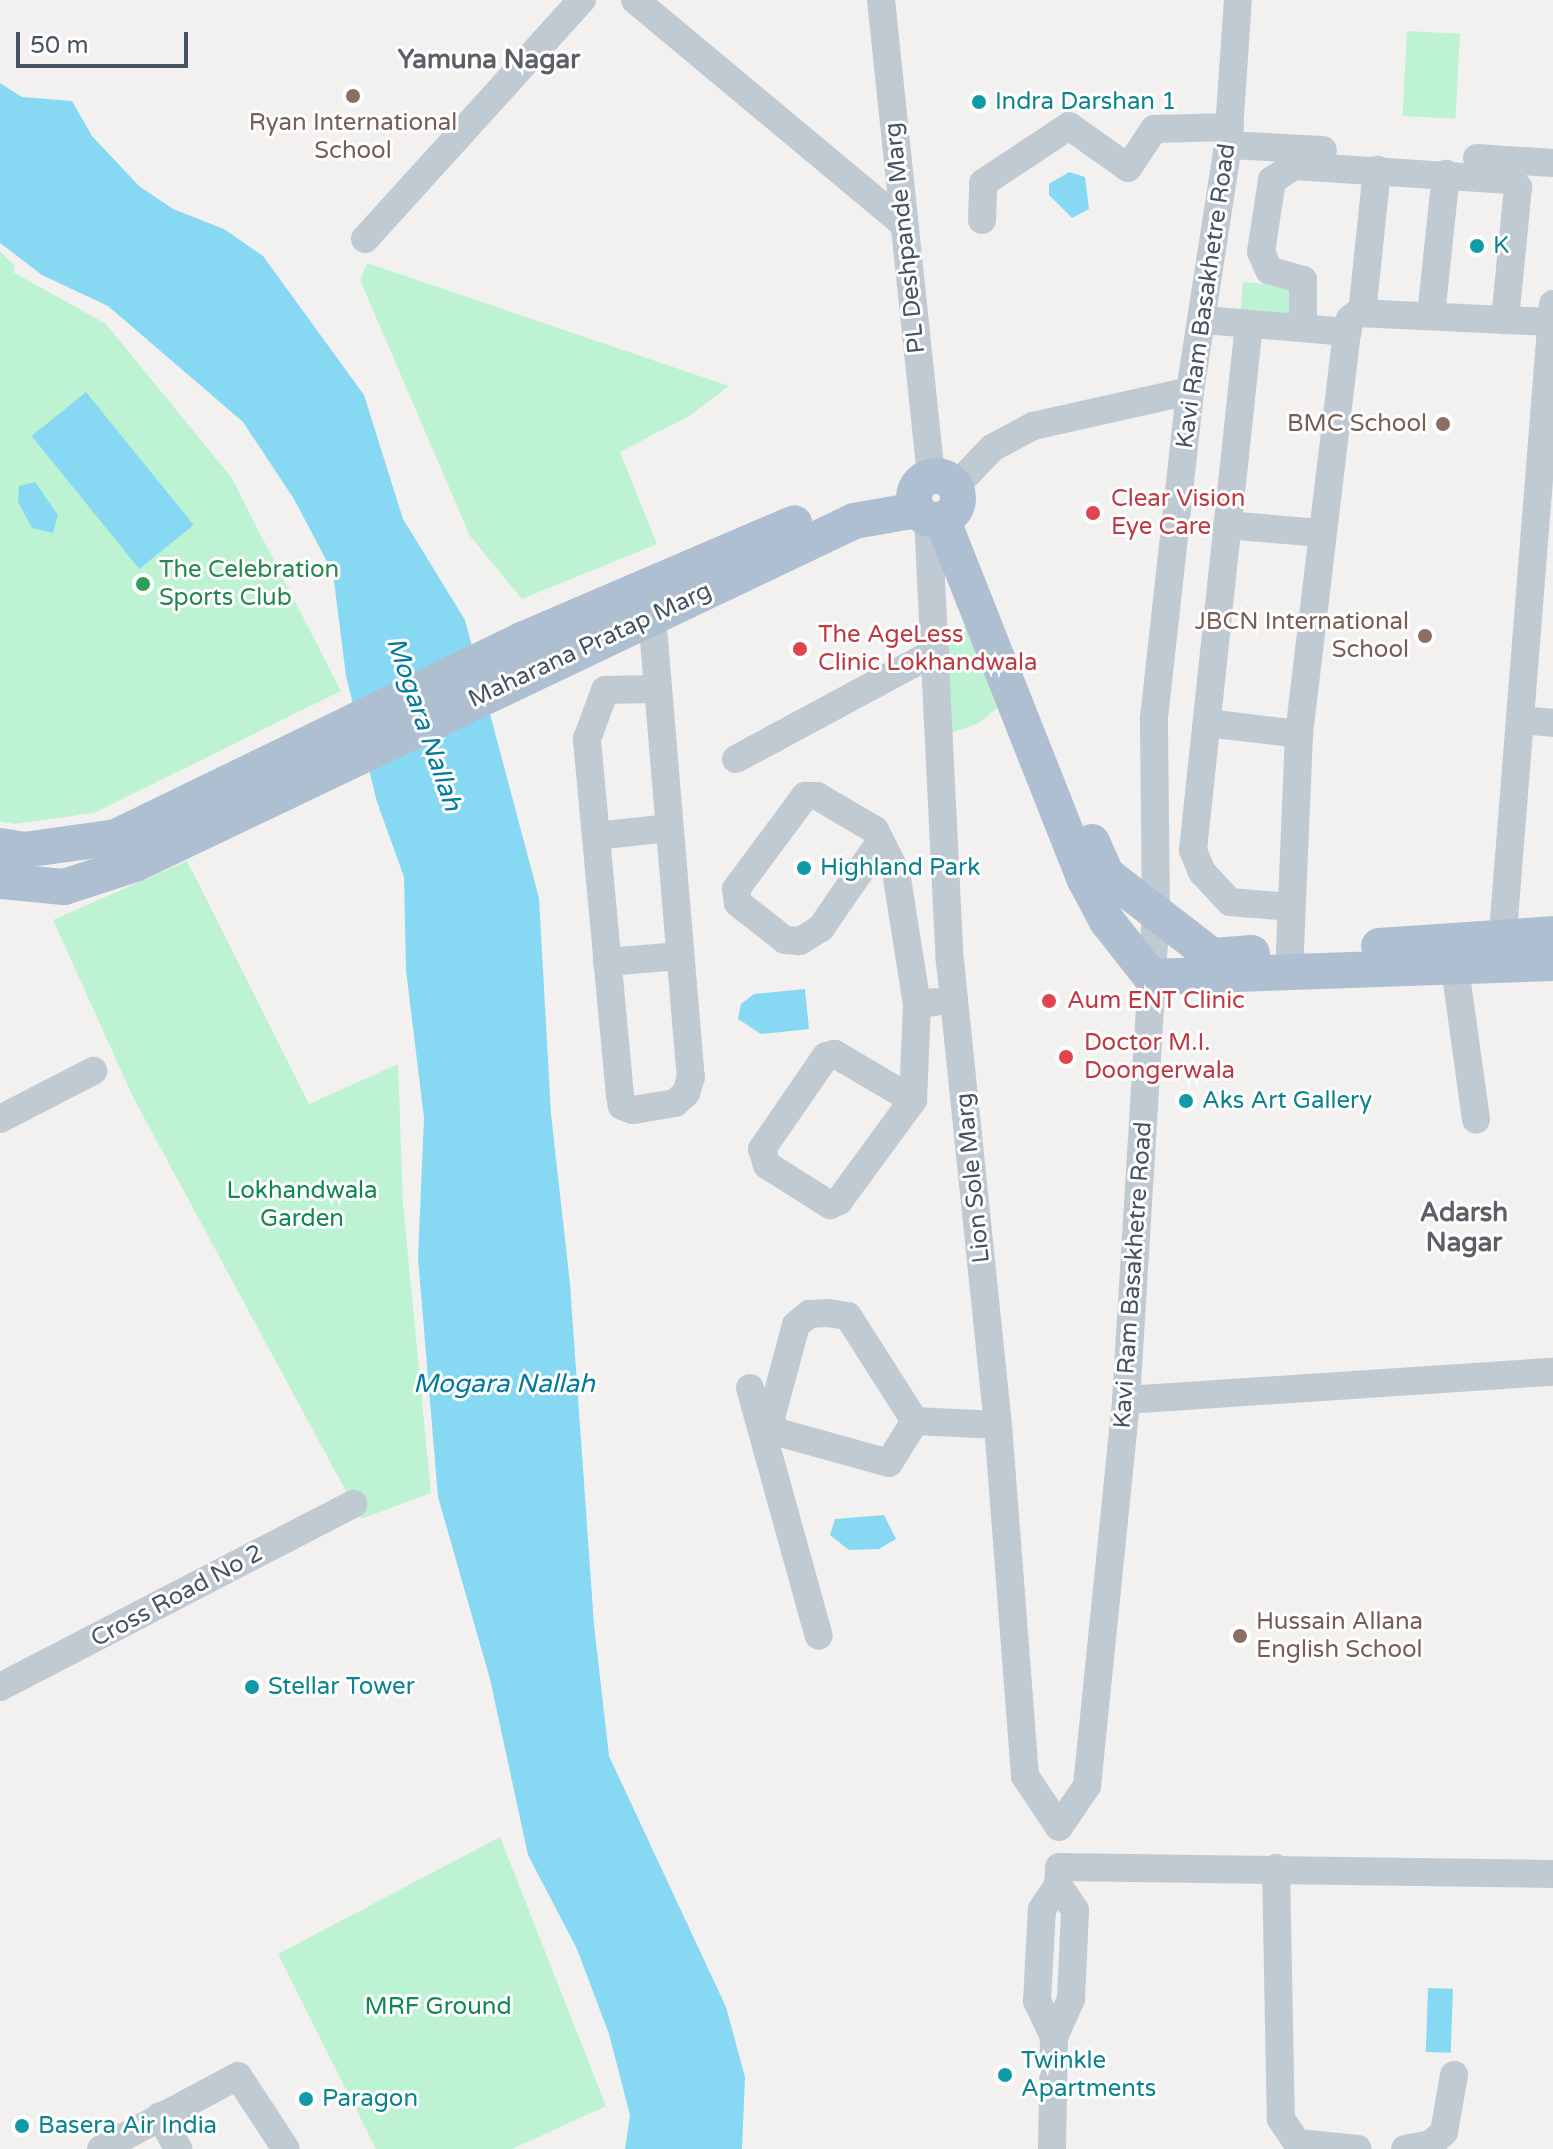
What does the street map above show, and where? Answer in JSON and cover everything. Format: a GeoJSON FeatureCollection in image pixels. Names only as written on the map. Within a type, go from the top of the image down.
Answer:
{"type":"FeatureCollection","features":[{"type":"Feature","properties":{"kind":"main road","name":"Maharana Pratap Marg"},"geometry":{"type":"LineString","coordinates":[[0,881],[49,888],[89,882],[317,758],[845,501],[934,502]]}},
{"type":"Feature","properties":{"kind":"main road","name":"Maharana Pratap Marg"},"geometry":{"type":"LineString","coordinates":[[534,652],[652,616],[854,521],[934,502]]}},
{"type":"Feature","properties":{"kind":"main road"},"geometry":{"type":"LineString","coordinates":[[934,502],[1106,874],[1156,916],[1212,956],[1455,968],[1553,934]]}},
{"type":"Feature","properties":{"kind":"main road"},"geometry":{"type":"LineString","coordinates":[[934,502],[1084,878],[1123,944],[1151,977],[1289,962],[1501,953],[1553,963]]}},
{"type":"Feature","properties":{"kind":"main road","name":"Maharana Pratap Marg"},"geometry":{"type":"LineString","coordinates":[[0,846],[24,850],[116,837],[317,758]]}},
{"type":"Feature","properties":{"kind":"street"},"geometry":{"type":"LineString","coordinates":[[365,239],[582,0]]}},
{"type":"Feature","properties":{"kind":"street"},"geometry":{"type":"LineString","coordinates":[[635,0],[901,222]]}},
{"type":"Feature","properties":{"kind":"street","name":"PL Deshpande Marg"},"geometry":{"type":"LineString","coordinates":[[881,0],[901,222],[934,502]]}},
{"type":"Feature","properties":{"kind":"street","name":"Kavi Ram Basakhetre Road"},"geometry":{"type":"LineString","coordinates":[[1059,1827],[1087,1786],[1126,1400],[1156,916],[1154,718],[1190,391],[1204,320],[1229,136],[1238,0]]}},
{"type":"Feature","properties":{"kind":"street"},"geometry":{"type":"LineString","coordinates":[[982,220],[983,183],[1069,126],[1128,168],[1154,129],[1553,163]]}},
{"type":"Feature","properties":{"kind":"street"},"geometry":{"type":"LineString","coordinates":[[1303,328],[1303,280],[1269,270],[1262,263],[1272,180],[1294,166],[1500,177],[1518,187],[1505,320]]}},
{"type":"Feature","properties":{"kind":"street"},"geometry":{"type":"LineString","coordinates":[[1289,962],[1299,734],[1321,533],[1377,170]]}},
{"type":"Feature","properties":{"kind":"street"},"geometry":{"type":"LineString","coordinates":[[1431,316],[1446,174]]}},
{"type":"Feature","properties":{"kind":"street"},"geometry":{"type":"LineString","coordinates":[[1204,320],[1303,328],[1431,316],[1552,322],[1542,577],[1520,720],[1501,953]]}},
{"type":"Feature","properties":{"kind":"street"},"geometry":{"type":"LineString","coordinates":[[1249,324],[1207,723],[1196,860],[1230,902],[1291,907]]}},
{"type":"Feature","properties":{"kind":"street"},"geometry":{"type":"LineString","coordinates":[[934,502],[992,448],[1033,426],[1190,391]]}},
{"type":"Feature","properties":{"kind":"street","name":"Lion Sole Marg"},"geometry":{"type":"LineString","coordinates":[[934,502],[935,652],[956,999],[998,1425],[1025,1776],[1059,1827]]}},
{"type":"Feature","properties":{"kind":"street"},"geometry":{"type":"LineString","coordinates":[[1227,525],[1321,533]]}},
{"type":"Feature","properties":{"kind":"street"},"geometry":{"type":"LineString","coordinates":[[652,616],[655,689],[691,1077],[686,1093],[675,1103],[633,1110],[622,1106],[620,1096],[587,739],[594,710],[605,690],[655,689]]}},
{"type":"Feature","properties":{"kind":"street"},"geometry":{"type":"LineString","coordinates":[[736,759],[935,652]]}},
{"type":"Feature","properties":{"kind":"street"},"geometry":{"type":"LineString","coordinates":[[1520,720],[1553,723]]}},
{"type":"Feature","properties":{"kind":"street"},"geometry":{"type":"LineString","coordinates":[[1207,723],[1299,734]]}},
{"type":"Feature","properties":{"kind":"street"},"geometry":{"type":"LineString","coordinates":[[878,845],[821,928],[800,941],[785,940],[738,903],[736,889],[805,796],[817,796],[875,830],[878,845],[896,872],[917,1004],[913,1100],[839,1201],[830,1205],[767,1165],[762,1149],[826,1056],[835,1054],[913,1100]]}},
{"type":"Feature","properties":{"kind":"street"},"geometry":{"type":"LineString","coordinates":[[596,836],[668,828]]}},
{"type":"Feature","properties":{"kind":"street"},"geometry":{"type":"LineString","coordinates":[[607,962],[680,956]]}},
{"type":"Feature","properties":{"kind":"street"},"geometry":{"type":"LineString","coordinates":[[1455,968],[1476,1120]]}},
{"type":"Feature","properties":{"kind":"street"},"geometry":{"type":"LineString","coordinates":[[917,1004],[956,999]]}},
{"type":"Feature","properties":{"kind":"street"},"geometry":{"type":"LineString","coordinates":[[0,1119],[93,1071]]}},
{"type":"Feature","properties":{"kind":"street"},"geometry":{"type":"LineString","coordinates":[[809,1314],[848,1316],[915,1421],[895,1460],[880,1464],[774,1431],[771,1418],[796,1325],[809,1314]]}},
{"type":"Feature","properties":{"kind":"street"},"geometry":{"type":"LineString","coordinates":[[1126,1400],[1553,1372]]}},
{"type":"Feature","properties":{"kind":"street"},"geometry":{"type":"LineString","coordinates":[[750,1388],[819,1636]]}},
{"type":"Feature","properties":{"kind":"street"},"geometry":{"type":"LineString","coordinates":[[915,1421],[998,1425]]}},
{"type":"Feature","properties":{"kind":"street","name":"Cross Road No 2"},"geometry":{"type":"LineString","coordinates":[[0,1687],[353,1504]]}},
{"type":"Feature","properties":{"kind":"street"},"geometry":{"type":"LineString","coordinates":[[1052,2149],[1054,2037],[1037,2001],[1042,1909],[1058,1876],[1059,1827]]}},
{"type":"Feature","properties":{"kind":"street"},"geometry":{"type":"LineString","coordinates":[[1058,1876],[1276,1868],[1553,1874]]}},
{"type":"Feature","properties":{"kind":"street"},"geometry":{"type":"LineString","coordinates":[[1276,1868],[1281,2119],[1297,2143],[1358,2149]]}},
{"type":"Feature","properties":{"kind":"street"},"geometry":{"type":"LineString","coordinates":[[1405,2149],[1431,2144],[1444,2132],[1454,2075]]}},
{"type":"Feature","properties":{"kind":"street"},"geometry":{"type":"LineString","coordinates":[[101,2149],[238,2076],[286,2149]]}},
{"type":"Feature","properties":{"kind":"street"},"geometry":{"type":"LineString","coordinates":[[160,2116],[178,2149]]}},
{"type":"Feature","properties":{"kind":"green space"},"geometry":{"type":"Polygon","coordinates":[[[1407,31],[1460,34],[1455,119],[1403,116],[1407,31]]]}},
{"type":"Feature","properties":{"kind":"green space","name":"The Celebration Sports Club"},"geometry":{"type":"Polygon","coordinates":[[[0,251],[15,266],[13,272],[106,324],[231,477],[341,691],[94,813],[15,824],[0,821],[0,251]]]}},
{"type":"Feature","properties":{"kind":"green space"},"geometry":{"type":"Polygon","coordinates":[[[367,263],[729,386],[689,416],[620,452],[657,544],[522,599],[470,536],[360,280],[367,263]]]}},
{"type":"Feature","properties":{"kind":"green space"},"geometry":{"type":"Polygon","coordinates":[[[1243,282],[1300,287],[1297,317],[1240,312],[1243,282]]]}},
{"type":"Feature","properties":{"kind":"green space"},"geometry":{"type":"Polygon","coordinates":[[[966,626],[997,708],[979,723],[951,733],[945,633],[966,626]]]}},
{"type":"Feature","properties":{"kind":"green space","name":"Lokhandwala Garden"},"geometry":{"type":"Polygon","coordinates":[[[187,861],[309,1104],[398,1064],[403,1204],[431,1493],[361,1519],[133,1097],[53,920],[187,861]]]}},
{"type":"Feature","properties":{"kind":"green space","name":"MRF Ground"},"geometry":{"type":"Polygon","coordinates":[[[500,1837],[606,2106],[512,2149],[376,2149],[278,1954],[500,1837]]]}},
{"type":"Feature","properties":{"kind":"water","name":"Mogara Nallah"},"geometry":{"type":"Polygon","coordinates":[[[0,83],[22,97],[72,101],[92,136],[139,186],[173,209],[224,229],[263,256],[364,395],[403,519],[465,620],[539,898],[551,1114],[570,1284],[594,1625],[609,1756],[726,2007],[745,2077],[742,2149],[625,2149],[630,2115],[609,2034],[577,1949],[528,1855],[490,1679],[438,1497],[418,1258],[424,1118],[406,970],[404,877],[377,802],[346,676],[333,573],[294,499],[243,422],[108,306],[42,275],[0,243],[0,83]]]}},
{"type":"Feature","properties":{"kind":"water"},"geometry":{"type":"Polygon","coordinates":[[[1069,172],[1085,177],[1089,209],[1072,218],[1049,195],[1049,184],[1069,172]]]}},
{"type":"Feature","properties":{"kind":"water"},"geometry":{"type":"Polygon","coordinates":[[[86,392],[194,525],[139,569],[32,436],[86,392]]]}},
{"type":"Feature","properties":{"kind":"water"},"geometry":{"type":"Polygon","coordinates":[[[35,482],[58,515],[53,533],[32,528],[18,502],[19,486],[35,482]]]}},
{"type":"Feature","properties":{"kind":"water"},"geometry":{"type":"Polygon","coordinates":[[[805,989],[809,1029],[761,1034],[738,1019],[741,1004],[754,994],[805,989]]]}},
{"type":"Feature","properties":{"kind":"water"},"geometry":{"type":"Polygon","coordinates":[[[884,1515],[896,1539],[879,1549],[849,1550],[830,1535],[835,1519],[884,1515]]]}},
{"type":"Feature","properties":{"kind":"water"},"geometry":{"type":"Polygon","coordinates":[[[1428,1988],[1453,1989],[1451,2053],[1426,2052],[1428,1988]]]}},
{"type":"Feature","properties":{"kind":"place","name":"Ryan International School"},"geometry":{"type":"Point","coordinates":[353,96]}},
{"type":"Feature","properties":{"kind":"place","name":"Indra Darshan 1"},"geometry":{"type":"Point","coordinates":[979,102]}},
{"type":"Feature","properties":{"kind":"place","name":"K"},"geometry":{"type":"Point","coordinates":[1477,246]}},
{"type":"Feature","properties":{"kind":"place","name":"BMC School"},"geometry":{"type":"Point","coordinates":[1443,424]}},
{"type":"Feature","properties":{"kind":"place","name":"Clear Vision Eye Care"},"geometry":{"type":"Point","coordinates":[1093,513]}},
{"type":"Feature","properties":{"kind":"place","name":"The Celebration Sports Club"},"geometry":{"type":"Point","coordinates":[143,584]}},
{"type":"Feature","properties":{"kind":"place","name":"JBCN International School"},"geometry":{"type":"Point","coordinates":[1425,636]}},
{"type":"Feature","properties":{"kind":"place","name":"The AgeLess Clinic Lokhandwala"},"geometry":{"type":"Point","coordinates":[800,649]}},
{"type":"Feature","properties":{"kind":"place","name":"Highland Park"},"geometry":{"type":"Point","coordinates":[804,868]}},
{"type":"Feature","properties":{"kind":"place","name":"Aum ENT Clinic"},"geometry":{"type":"Point","coordinates":[1049,1001]}},
{"type":"Feature","properties":{"kind":"place","name":"Doctor M.I. Doongerwala"},"geometry":{"type":"Point","coordinates":[1066,1057]}},
{"type":"Feature","properties":{"kind":"place","name":"Aks Art Gallery"},"geometry":{"type":"Point","coordinates":[1186,1101]}},
{"type":"Feature","properties":{"kind":"place","name":"Hussain Allana English School"},"geometry":{"type":"Point","coordinates":[1240,1636]}},
{"type":"Feature","properties":{"kind":"place","name":"Stellar Tower"},"geometry":{"type":"Point","coordinates":[252,1687]}},
{"type":"Feature","properties":{"kind":"place","name":"Twinkle Apartments"},"geometry":{"type":"Point","coordinates":[1005,2075]}},
{"type":"Feature","properties":{"kind":"place","name":"Paragon"},"geometry":{"type":"Point","coordinates":[306,2099]}},
{"type":"Feature","properties":{"kind":"place","name":"Basera Air India"},"geometry":{"type":"Point","coordinates":[22,2126]}},
{"type":"Feature","properties":{"kind":"district","name":"Yamuna Nagar"},"geometry":{"type":"Point","coordinates":[489,60]}},
{"type":"Feature","properties":{"kind":"district","name":"Adarsh Nagar"},"geometry":{"type":"Point","coordinates":[1464,1228]}}]}
